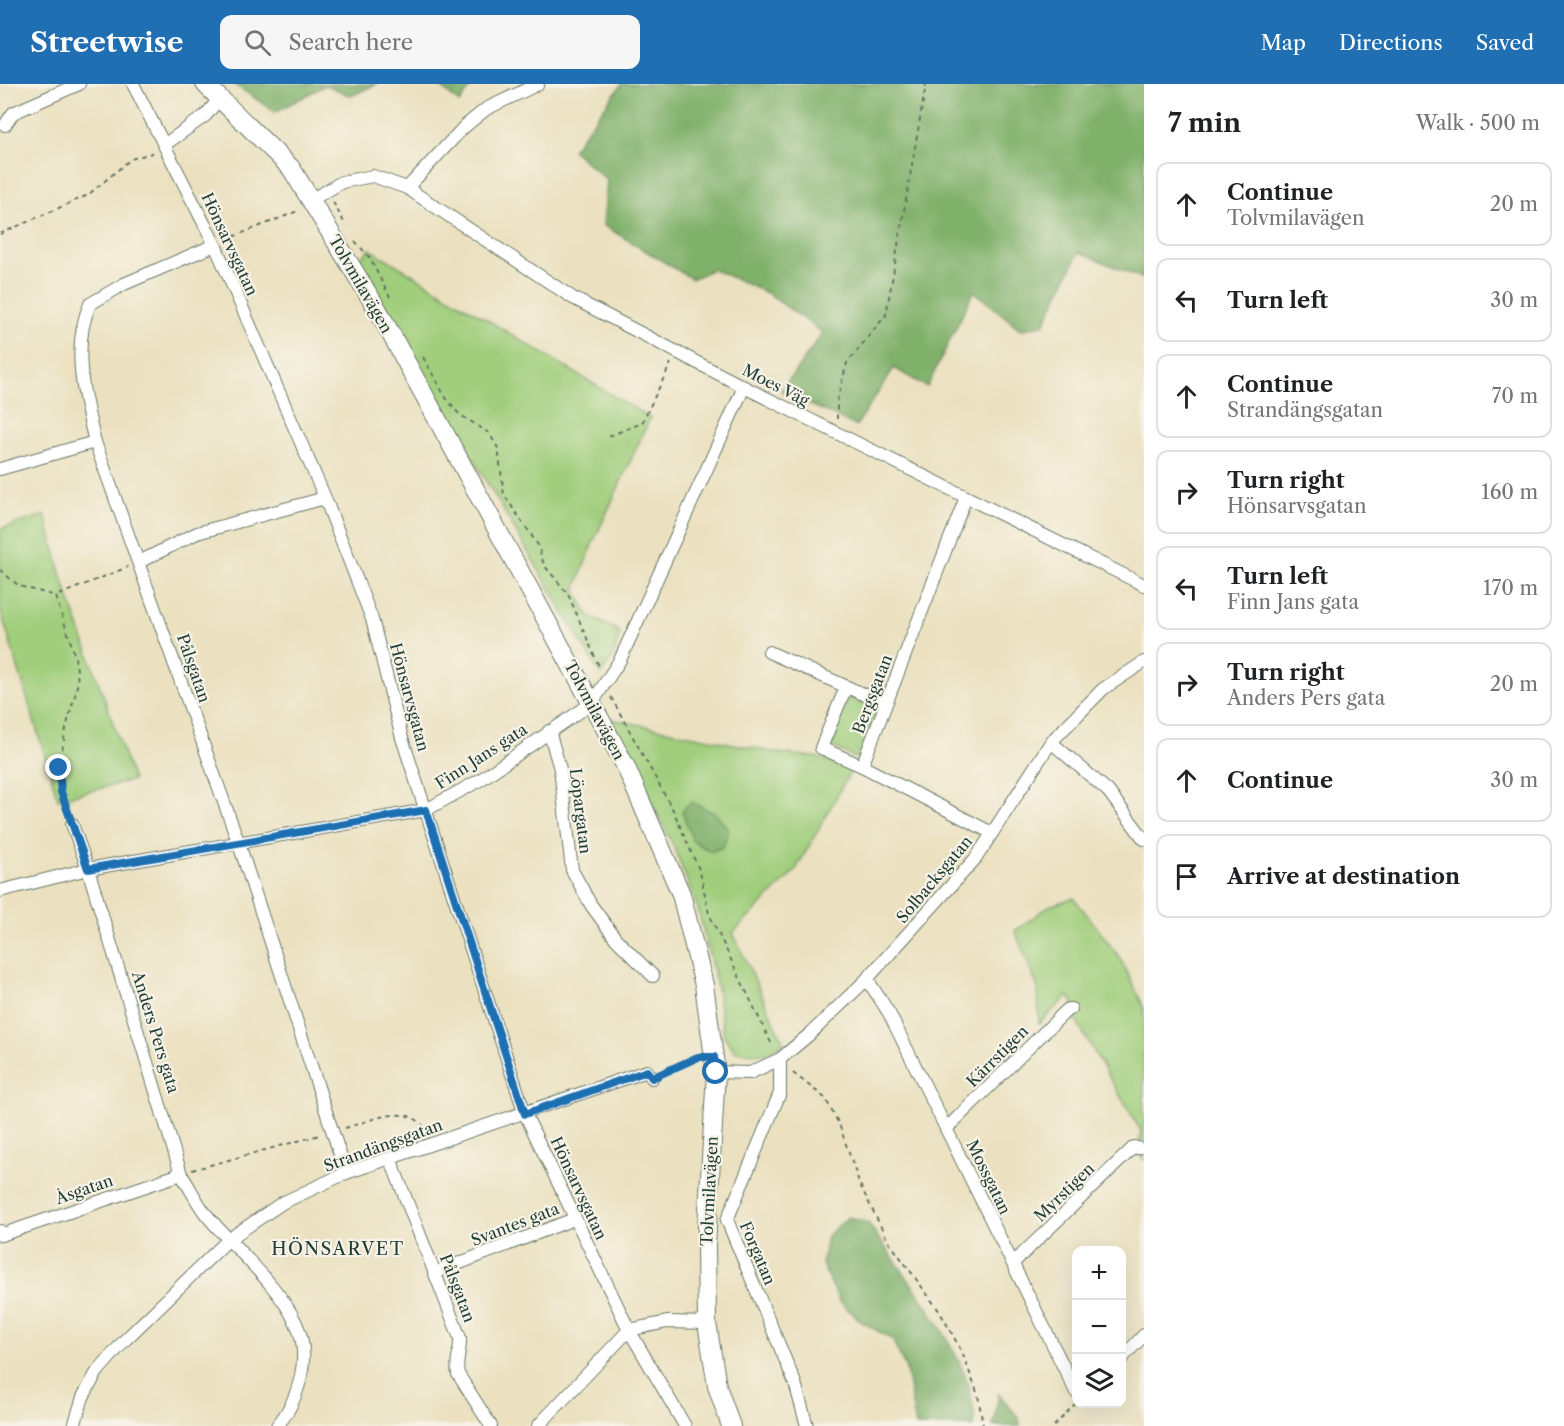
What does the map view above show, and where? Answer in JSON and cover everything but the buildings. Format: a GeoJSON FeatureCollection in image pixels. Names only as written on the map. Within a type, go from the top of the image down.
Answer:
{"type":"FeatureCollection","features":[{"type":"Feature","properties":{"kind":"street"},"geometry":{"type":"LineString","coordinates":[[5,125],[14,113],[79,84]]}},
{"type":"Feature","properties":{"kind":"street","name":"Hönsarvsgatan"},"geometry":{"type":"LineString","coordinates":[[132,84],[215,245],[325,498],[372,619],[402,738],[525,1114],[629,1330],[685,1426]]}},
{"type":"Feature","properties":{"kind":"street","name":"Tolvmilavägen"},"geometry":{"type":"LineString","coordinates":[[205,84],[291,168],[379,312],[625,765],[681,894],[704,985],[715,1064],[705,1246],[707,1323],[717,1386],[731,1426]]}},
{"type":"Feature","properties":{"kind":"street"},"geometry":{"type":"LineString","coordinates":[[407,188],[464,127],[486,109],[538,84]]}},
{"type":"Feature","properties":{"kind":"street"},"geometry":{"type":"LineString","coordinates":[[165,147],[206,115],[219,99]]}},
{"type":"Feature","properties":{"kind":"street","name":"Moes Väg"},"geometry":{"type":"LineString","coordinates":[[313,202],[327,190],[342,182],[373,176],[407,188],[573,298],[837,434],[1144,585]]}},
{"type":"Feature","properties":{"kind":"street","name":"Pålsgatan"},"geometry":{"type":"LineString","coordinates":[[215,245],[124,284],[90,304],[82,326],[81,374],[95,442],[239,844],[346,1173]]}},
{"type":"Feature","properties":{"kind":"street","name":"Finn Jans gata"},"geometry":{"type":"LineString","coordinates":[[0,891],[88,869],[426,810],[480,780],[592,703],[620,660],[744,387]]}},
{"type":"Feature","properties":{"kind":"street"},"geometry":{"type":"LineString","coordinates":[[0,469],[95,442]]}},
{"type":"Feature","properties":{"kind":"street"},"geometry":{"type":"LineString","coordinates":[[139,562],[197,533],[325,498]]}},
{"type":"Feature","properties":{"kind":"street","name":"Bergsgatan"},"geometry":{"type":"LineString","coordinates":[[862,766],[966,498]]}},
{"type":"Feature","properties":{"kind":"street"},"geometry":{"type":"LineString","coordinates":[[769,652],[885,704]]}},
{"type":"Feature","properties":{"kind":"street","name":"Solbacksgatan"},"geometry":{"type":"LineString","coordinates":[[715,1064],[750,1073],[780,1059],[867,979],[976,858],[1051,742],[1103,689],[1144,662]]}},
{"type":"Feature","properties":{"kind":"street"},"geometry":{"type":"LineString","coordinates":[[846,687],[821,748],[862,766],[992,833]]}},
{"type":"Feature","properties":{"kind":"street","name":"Löpargatan"},"geometry":{"type":"LineString","coordinates":[[549,732],[560,769],[573,870],[591,905],[616,939],[653,976]]}},
{"type":"Feature","properties":{"kind":"street"},"geometry":{"type":"LineString","coordinates":[[1051,742],[1108,791],[1144,839]]}},
{"type":"Feature","properties":{"kind":"street","name":"Anders Pers gata"},"geometry":{"type":"LineString","coordinates":[[72,824],[88,869],[181,1174],[204,1211],[277,1293],[297,1324],[303,1359],[300,1385],[290,1411],[277,1426]]}},
{"type":"Feature","properties":{"kind":"street","name":"Mossgatan"},"geometry":{"type":"LineString","coordinates":[[867,979],[890,1013],[1072,1382]]}},
{"type":"Feature","properties":{"kind":"street","name":"Kärrstigen"},"geometry":{"type":"LineString","coordinates":[[946,1129],[1071,1009]]}},
{"type":"Feature","properties":{"kind":"street","name":"Forgatan"},"geometry":{"type":"LineString","coordinates":[[780,1059],[780,1093],[727,1220],[795,1383],[807,1426]]}},
{"type":"Feature","properties":{"kind":"street","name":"Strandängsgatan"},"geometry":{"type":"LineString","coordinates":[[74,1426],[83,1397],[97,1372],[168,1295],[229,1239],[282,1203],[346,1173],[647,1071],[652,1078]]}},
{"type":"Feature","properties":{"kind":"street","name":"Myrstigen"},"geometry":{"type":"LineString","coordinates":[[1013,1263],[1134,1147],[1138,1148]]}},
{"type":"Feature","properties":{"kind":"street","name":"Pålsgatan"},"geometry":{"type":"LineString","coordinates":[[390,1158],[460,1338],[461,1348],[456,1367],[458,1374],[490,1426]]}},
{"type":"Feature","properties":{"kind":"street","name":"Åsgatan"},"geometry":{"type":"LineString","coordinates":[[0,1231],[1,1235],[181,1174]]}},
{"type":"Feature","properties":{"kind":"street","name":"Svantes gata"},"geometry":{"type":"LineString","coordinates":[[434,1273],[574,1219]]}},
{"type":"Feature","properties":{"kind":"street"},"geometry":{"type":"LineString","coordinates":[[538,1426],[629,1330],[667,1322],[707,1323]]}},
{"type":"Feature","properties":{"kind":"street"},"geometry":{"type":"LineString","coordinates":[[1126,1354],[1144,1335]]}},
{"type":"Feature","properties":{"kind":"path"},"geometry":{"type":"LineString","coordinates":[[837,434],[837,401],[847,363],[886,315],[926,84]]}},
{"type":"Feature","properties":{"kind":"path"},"geometry":{"type":"LineString","coordinates":[[0,234],[88,195],[131,159],[165,147]]}},
{"type":"Feature","properties":{"kind":"path"},"geometry":{"type":"LineString","coordinates":[[327,190],[347,228]]}},
{"type":"Feature","properties":{"kind":"path"},"geometry":{"type":"LineString","coordinates":[[215,245],[313,202]]}},
{"type":"Feature","properties":{"kind":"path"},"geometry":{"type":"LineString","coordinates":[[352,237],[369,257],[392,302]]}},
{"type":"Feature","properties":{"kind":"path"},"geometry":{"type":"LineString","coordinates":[[419,350],[446,399],[459,414],[489,433],[498,448],[504,495],[538,545],[544,566],[568,594],[606,682],[612,702],[673,810],[700,872],[709,914],[780,1059],[797,1079],[825,1098],[839,1124],[860,1185],[887,1239],[934,1304],[962,1352],[978,1395],[982,1426]]}},
{"type":"Feature","properties":{"kind":"path"},"geometry":{"type":"LineString","coordinates":[[609,436],[642,423],[677,352]]}},
{"type":"Feature","properties":{"kind":"path"},"geometry":{"type":"LineString","coordinates":[[0,570],[19,586],[56,596],[139,562]]}},
{"type":"Feature","properties":{"kind":"path"},"geometry":{"type":"LineString","coordinates":[[56,596],[77,672],[77,687],[64,735],[59,768],[61,792],[72,824]]}},
{"type":"Feature","properties":{"kind":"path"},"geometry":{"type":"LineString","coordinates":[[652,1078],[698,1057],[715,1064]]}},
{"type":"Feature","properties":{"kind":"path"},"geometry":{"type":"LineString","coordinates":[[181,1174],[388,1115],[405,1114],[417,1119],[424,1126],[433,1144]]}},
{"type":"Feature","properties":{"kind":"path"},"geometry":{"type":"LineString","coordinates":[[1054,1426],[1072,1408]]}},
{"type":"Feature","properties":{"kind":"green space"},"geometry":{"type":"Polygon","coordinates":[[[234,84],[377,84],[351,96],[326,85],[275,112],[234,84]]]}},
{"type":"Feature","properties":{"kind":"green space"},"geometry":{"type":"Polygon","coordinates":[[[438,84],[473,84],[459,103],[438,84]]]}},
{"type":"Feature","properties":{"kind":"green space"},"geometry":{"type":"Polygon","coordinates":[[[622,84],[1144,84],[1144,279],[1079,252],[1044,324],[1021,330],[974,291],[927,387],[894,368],[856,426],[781,391],[823,333],[767,293],[713,269],[692,279],[603,225],[607,180],[572,150],[622,84]]]}},
{"type":"Feature","properties":{"kind":"green space"},"geometry":{"type":"Polygon","coordinates":[[[370,249],[650,418],[591,547],[575,590],[589,616],[620,632],[613,658],[600,674],[357,262],[370,249]]]}},
{"type":"Feature","properties":{"kind":"green space"},"geometry":{"type":"Polygon","coordinates":[[[45,515],[64,584],[133,780],[58,799],[0,609],[0,529],[45,515]]]}},
{"type":"Feature","properties":{"kind":"green space"},"geometry":{"type":"Polygon","coordinates":[[[850,695],[880,708],[857,759],[827,744],[850,695]]]}},
{"type":"Feature","properties":{"kind":"green space"},"geometry":{"type":"Polygon","coordinates":[[[611,719],[778,753],[815,757],[852,769],[795,871],[733,933],[784,1043],[766,1054],[735,1051],[724,1036],[716,982],[698,909],[674,847],[611,719]]]}},
{"type":"Feature","properties":{"kind":"green space"},"geometry":{"type":"Polygon","coordinates":[[[691,802],[715,813],[729,830],[723,847],[711,852],[693,841],[682,811],[691,802]]]}},
{"type":"Feature","properties":{"kind":"green space"},"geometry":{"type":"Polygon","coordinates":[[[1074,898],[1120,958],[1144,1008],[1144,1160],[1138,1151],[1141,1131],[1073,1016],[1077,1008],[1068,996],[1039,1023],[1038,988],[1015,931],[1049,906],[1074,898]]]}},
{"type":"Feature","properties":{"kind":"green space"},"geometry":{"type":"Polygon","coordinates":[[[848,1217],[868,1223],[936,1320],[952,1347],[964,1375],[972,1401],[974,1426],[916,1426],[906,1369],[892,1339],[862,1322],[840,1302],[822,1265],[827,1236],[848,1217]]]}},
{"type":"Feature","properties":{"kind":"green space"},"geometry":{"type":"Polygon","coordinates":[[[999,1394],[1019,1418],[1020,1426],[993,1426],[999,1394]]]}},
{"type":"Feature","properties":{"kind":"district","name":"HÖNSARVET"},"geometry":{"type":"Point","coordinates":[338,1249]}},
{"type":"Feature","properties":{"kind":"route"},"geometry":{"type":"LineString","coordinates":[[59,768],[61,792],[88,869],[426,810],[525,1114],[647,1071],[652,1078],[698,1057],[714,1057],[716,1072]]}}]}
